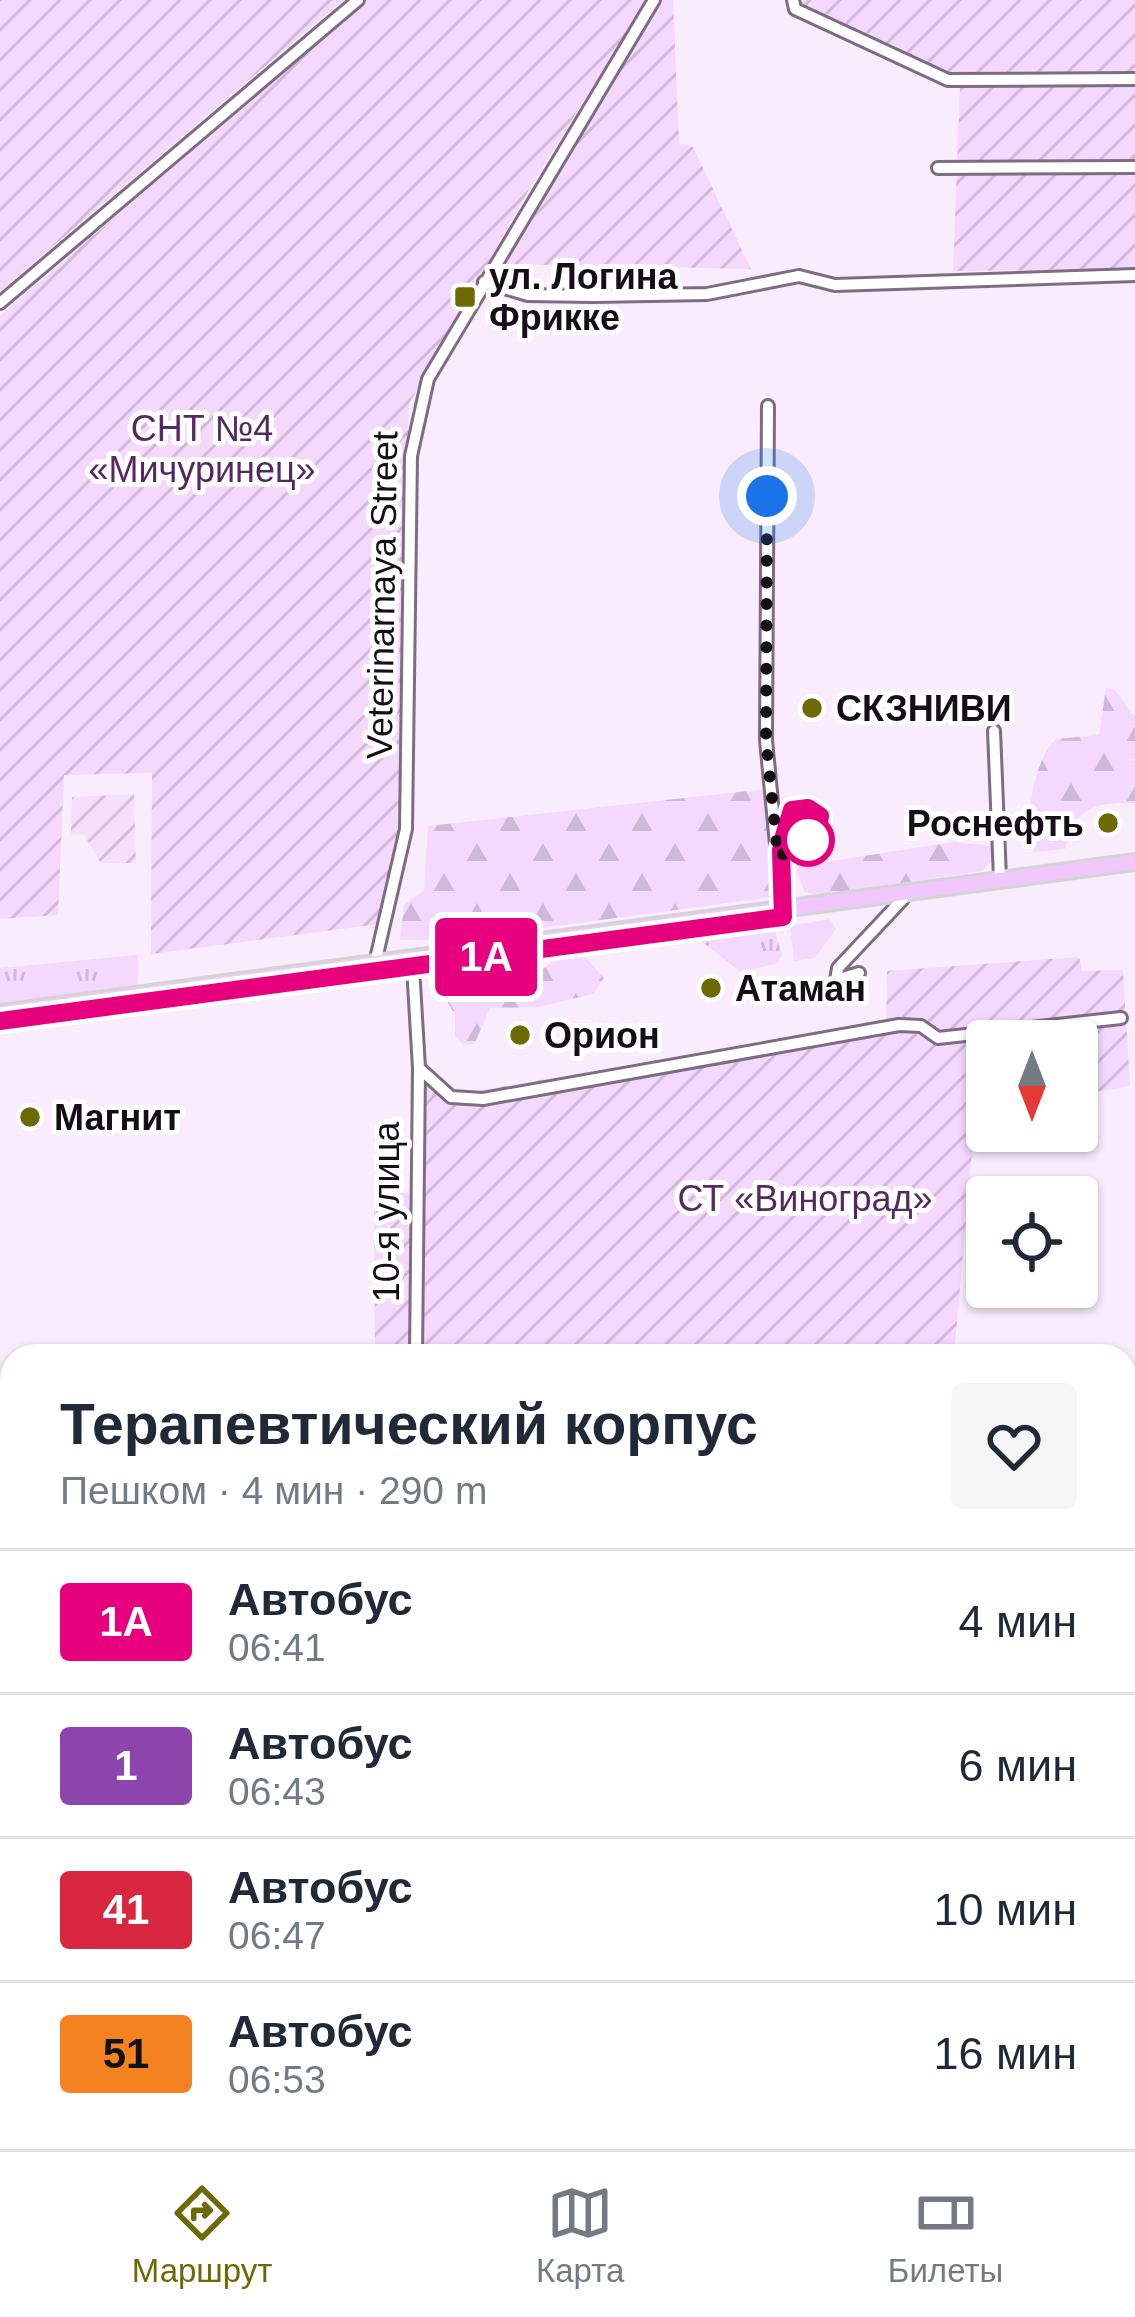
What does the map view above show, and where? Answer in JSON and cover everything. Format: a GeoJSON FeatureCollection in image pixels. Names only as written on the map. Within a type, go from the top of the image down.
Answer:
{"type":"FeatureCollection","features":[{"type":"Feature","properties":{"kind":"main road"},"geometry":{"type":"LineString","coordinates":[[375,968],[412,967],[1000,878],[1135,866]]}},
{"type":"Feature","properties":{"kind":"main road"},"geometry":{"type":"LineString","coordinates":[[0,1017],[1135,866]]}},
{"type":"Feature","properties":{"kind":"street"},"geometry":{"type":"LineString","coordinates":[[0,303],[358,0]]}},
{"type":"Feature","properties":{"kind":"street","name":"Veterinarnaya Street"},"geometry":{"type":"LineString","coordinates":[[375,968],[403,858],[408,800],[413,426],[428,379],[654,0]]}},
{"type":"Feature","properties":{"kind":"street"},"geometry":{"type":"LineString","coordinates":[[793,0],[795,9],[948,80],[1135,79]]}},
{"type":"Feature","properties":{"kind":"street"},"geometry":{"type":"LineString","coordinates":[[938,168],[1135,167]]}},
{"type":"Feature","properties":{"kind":"street"},"geometry":{"type":"LineString","coordinates":[[484,282],[528,295],[663,296],[707,294],[799,276],[835,285],[1135,275]]}},
{"type":"Feature","properties":{"kind":"street"},"geometry":{"type":"LineString","coordinates":[[768,406],[766,740],[782,912]]}},
{"type":"Feature","properties":{"kind":"street"},"geometry":{"type":"LineString","coordinates":[[994,731],[1000,878]]}},
{"type":"Feature","properties":{"kind":"street"},"geometry":{"type":"LineString","coordinates":[[859,973],[836,980],[838,968],[903,899]]}},
{"type":"Feature","properties":{"kind":"street","name":"10-я улица"},"geometry":{"type":"LineString","coordinates":[[412,967],[419,1068],[416,1344]]}},
{"type":"Feature","properties":{"kind":"street"},"geometry":{"type":"LineString","coordinates":[[419,1068],[451,1097],[483,1099],[899,1025],[921,1026],[938,1038],[1121,1018]]}},
{"type":"Feature","properties":{"kind":"shaded area"},"geometry":{"type":"Polygon","coordinates":[[[134,794],[136,863],[101,863],[84,835],[71,834],[72,797],[134,794]]]}},
{"type":"Feature","properties":{"kind":"green space"},"geometry":{"type":"Polygon","coordinates":[[[0,0],[343,0],[0,291],[0,0]]]}},
{"type":"Feature","properties":{"kind":"green space","name":"СНТ №4 «Мичуринец»"},"geometry":{"type":"Polygon","coordinates":[[[367,0],[646,0],[531,186],[409,404],[398,842],[379,924],[151,954],[152,773],[64,775],[58,915],[0,919],[0,316],[367,0]]]}},
{"type":"Feature","properties":{"kind":"green space"},"geometry":{"type":"Polygon","coordinates":[[[663,0],[673,0],[679,143],[693,147],[751,269],[502,264],[663,0]]]}},
{"type":"Feature","properties":{"kind":"green space"},"geometry":{"type":"Polygon","coordinates":[[[803,0],[1135,0],[1135,269],[953,271],[960,88],[801,6],[803,0]]]}},
{"type":"Feature","properties":{"kind":"green space"},"geometry":{"type":"Polygon","coordinates":[[[1106,688],[1114,689],[1135,717],[1135,758],[1129,760],[1135,761],[1135,803],[1088,810],[1074,824],[1065,849],[1035,852],[1030,809],[1041,762],[1056,739],[1099,735],[1106,688]]]}},
{"type":"Feature","properties":{"kind":"green space"},"geometry":{"type":"Polygon","coordinates":[[[766,789],[778,883],[771,897],[452,940],[400,940],[404,905],[424,891],[428,826],[766,789]]]}},
{"type":"Feature","properties":{"kind":"green space"},"geometry":{"type":"Polygon","coordinates":[[[954,842],[993,846],[993,860],[982,871],[821,895],[804,892],[797,869],[805,865],[954,842]]]}},
{"type":"Feature","properties":{"kind":"green space"},"geometry":{"type":"Polygon","coordinates":[[[830,919],[836,929],[815,958],[794,961],[790,926],[830,919]]]}},
{"type":"Feature","properties":{"kind":"green space"},"geometry":{"type":"Polygon","coordinates":[[[773,925],[782,955],[778,963],[741,972],[694,936],[773,925]]]}},
{"type":"Feature","properties":{"kind":"green space"},"geometry":{"type":"Polygon","coordinates":[[[138,955],[138,990],[0,1008],[0,968],[138,955]]]}},
{"type":"Feature","properties":{"kind":"green space"},"geometry":{"type":"Polygon","coordinates":[[[584,956],[604,978],[593,994],[538,1007],[490,1008],[475,1043],[464,1046],[455,1036],[455,1015],[447,1001],[459,981],[521,963],[531,962],[541,971],[557,957],[584,956]]]}},
{"type":"Feature","properties":{"kind":"green space","name":"СТ «Виноград»"},"geometry":{"type":"Polygon","coordinates":[[[1079,957],[1082,971],[1123,970],[1130,1086],[1098,1091],[1098,1020],[966,1020],[966,1152],[972,1152],[970,1176],[966,1176],[955,1344],[375,1344],[374,1194],[414,1193],[413,1063],[452,1095],[886,1022],[887,971],[1079,957]]]}},
{"type":"Feature","properties":{"kind":"bus line","name":"1А"},"geometry":{"type":"LineString","coordinates":[[0,1021],[783,917],[778,857],[784,841],[817,836],[820,816],[808,808],[792,810],[784,836]]}},
{"type":"Feature","properties":{"kind":"place","name":"ул. Логина Фрикке"},"geometry":{"type":"Point","coordinates":[465,297]}},
{"type":"Feature","properties":{"kind":"place","name":"СКЗНИВИ"},"geometry":{"type":"Point","coordinates":[812,708]}},
{"type":"Feature","properties":{"kind":"place","name":"Роснефть"},"geometry":{"type":"Point","coordinates":[1108,823]}},
{"type":"Feature","properties":{"kind":"place","name":"Атаман"},"geometry":{"type":"Point","coordinates":[711,988]}},
{"type":"Feature","properties":{"kind":"place","name":"Орион"},"geometry":{"type":"Point","coordinates":[520,1035]}},
{"type":"Feature","properties":{"kind":"place","name":"Магнит"},"geometry":{"type":"Point","coordinates":[30,1117]}},
{"type":"Feature","properties":{"kind":"route"},"geometry":{"type":"LineString","coordinates":[[767,496],[766,740],[778,857],[808,840]]}}]}
